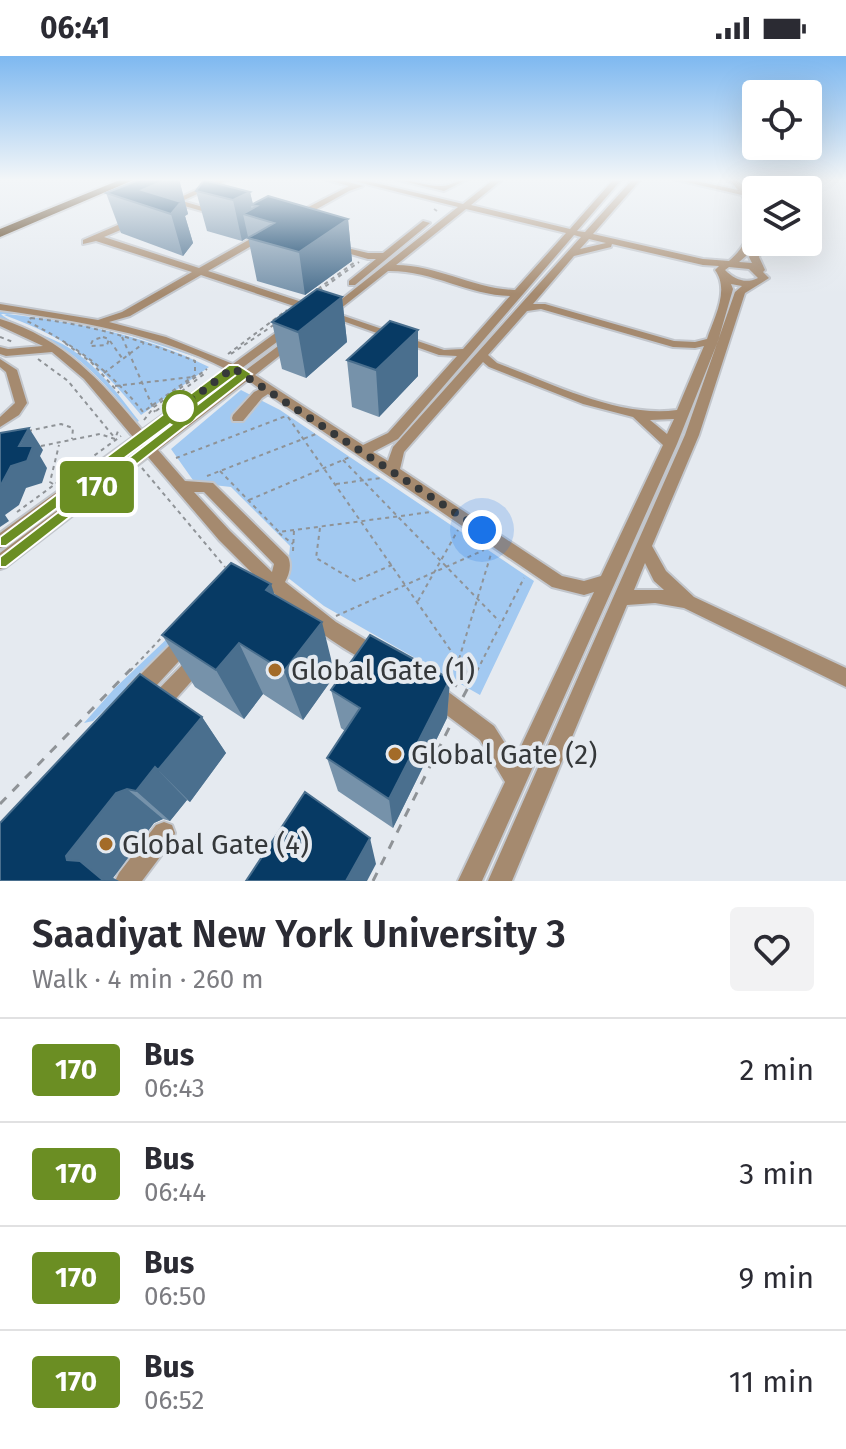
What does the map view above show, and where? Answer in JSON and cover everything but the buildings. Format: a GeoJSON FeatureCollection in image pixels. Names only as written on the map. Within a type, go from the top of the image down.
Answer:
{"type":"FeatureCollection","features":[{"type":"Feature","properties":{"kind":"highway"},"geometry":{"type":"LineString","coordinates":[[0,233],[38,218]]}},
{"type":"Feature","properties":{"kind":"street"},"geometry":{"type":"LineString","coordinates":[[86,242],[141,218]]}},
{"type":"Feature","properties":{"kind":"street"},"geometry":{"type":"LineString","coordinates":[[284,225],[296,218]]}},
{"type":"Feature","properties":{"kind":"street"},"geometry":{"type":"LineString","coordinates":[[328,313],[327,307],[350,285],[433,218]]}},
{"type":"Feature","properties":{"kind":"street"},"geometry":{"type":"LineString","coordinates":[[328,313],[379,261],[433,218]]}},
{"type":"Feature","properties":{"kind":"street"},"geometry":{"type":"LineString","coordinates":[[478,218],[703,262],[726,270],[737,282],[756,277]]}},
{"type":"Feature","properties":{"kind":"street"},"geometry":{"type":"LineString","coordinates":[[512,218],[544,224],[608,245],[756,277]]}},
{"type":"Feature","properties":{"kind":"street"},"geometry":{"type":"LineString","coordinates":[[544,224],[579,218]]}},
{"type":"Feature","properties":{"kind":"street"},"geometry":{"type":"LineString","coordinates":[[387,474],[398,450],[568,255],[587,218]]}},
{"type":"Feature","properties":{"kind":"street"},"geometry":{"type":"LineString","coordinates":[[356,454],[389,439],[507,303],[553,255],[601,218]]}},
{"type":"Feature","properties":{"kind":"street"},"geometry":{"type":"LineString","coordinates":[[595,224],[631,246]]}},
{"type":"Feature","properties":{"kind":"street"},"geometry":{"type":"LineString","coordinates":[[121,331],[121,318],[126,314],[274,230],[264,227]]}},
{"type":"Feature","properties":{"kind":"street"},"geometry":{"type":"LineString","coordinates":[[534,229],[558,237],[553,255]]}},
{"type":"Feature","properties":{"kind":"street"},"geometry":{"type":"LineString","coordinates":[[97,238],[131,252],[200,271],[443,353],[465,352]]}},
{"type":"Feature","properties":{"kind":"street"},"geometry":{"type":"LineString","coordinates":[[326,244],[497,294],[517,293]]}},
{"type":"Feature","properties":{"kind":"street"},"geometry":{"type":"LineString","coordinates":[[568,255],[608,245]]}},
{"type":"Feature","properties":{"kind":"street"},"geometry":{"type":"LineString","coordinates":[[726,270],[742,255]]}},
{"type":"Feature","properties":{"kind":"street"},"geometry":{"type":"LineString","coordinates":[[754,256],[756,277]]}},
{"type":"Feature","properties":{"kind":"street"},"geometry":{"type":"LineString","coordinates":[[470,881],[670,444],[712,341],[728,289],[726,270]]}},
{"type":"Feature","properties":{"kind":"street"},"geometry":{"type":"LineString","coordinates":[[500,881],[692,435],[740,292],[756,277]]}},
{"type":"Feature","properties":{"kind":"street"},"geometry":{"type":"LineString","coordinates":[[0,542],[232,364],[350,285]]}},
{"type":"Feature","properties":{"kind":"street"},"geometry":{"type":"LineString","coordinates":[[497,294],[507,303]]}},
{"type":"Feature","properties":{"kind":"street"},"geometry":{"type":"LineString","coordinates":[[531,297],[541,306]]}},
{"type":"Feature","properties":{"kind":"street"},"geometry":{"type":"LineString","coordinates":[[521,308],[541,306],[673,344],[695,345],[712,341]]}},
{"type":"Feature","properties":{"kind":"street"},"geometry":{"type":"LineString","coordinates":[[0,307],[103,321],[121,331],[180,344],[232,364],[356,454],[558,582],[584,588],[608,581]]}},
{"type":"Feature","properties":{"kind":"street"},"geometry":{"type":"LineString","coordinates":[[276,353],[281,343],[317,316],[319,312],[314,310]]}},
{"type":"Feature","properties":{"kind":"street"},"geometry":{"type":"LineString","coordinates":[[103,321],[126,314]]}},
{"type":"Feature","properties":{"kind":"street"},"geometry":{"type":"LineString","coordinates":[[0,322],[57,348],[94,379],[139,435],[187,486],[259,579],[328,627],[397,667]]}},
{"type":"Feature","properties":{"kind":"street"},"geometry":{"type":"LineString","coordinates":[[232,364],[276,353],[307,329]]}},
{"type":"Feature","properties":{"kind":"street"},"geometry":{"type":"LineString","coordinates":[[368,347],[383,332]]}},
{"type":"Feature","properties":{"kind":"street"},"geometry":{"type":"LineString","coordinates":[[673,344],[691,355],[701,368]]}},
{"type":"Feature","properties":{"kind":"street"},"geometry":{"type":"LineString","coordinates":[[3,358],[14,360],[57,348]]}},
{"type":"Feature","properties":{"kind":"street"},"geometry":{"type":"LineString","coordinates":[[443,353],[453,365]]}},
{"type":"Feature","properties":{"kind":"street"},"geometry":{"type":"LineString","coordinates":[[481,354],[493,365],[635,415],[660,418],[682,414]]}},
{"type":"Feature","properties":{"kind":"street"},"geometry":{"type":"LineString","coordinates":[[0,423],[21,403],[3,358]]}},
{"type":"Feature","properties":{"kind":"street"},"geometry":{"type":"LineString","coordinates":[[469,368],[493,365]]}},
{"type":"Feature","properties":{"kind":"street"},"geometry":{"type":"LineString","coordinates":[[238,418],[258,395],[268,389]]}},
{"type":"Feature","properties":{"kind":"street"},"geometry":{"type":"LineString","coordinates":[[635,415],[655,428],[670,444]]}},
{"type":"Feature","properties":{"kind":"street"},"geometry":{"type":"LineString","coordinates":[[0,562],[139,435]]}},
{"type":"Feature","properties":{"kind":"street"},"geometry":{"type":"LineString","coordinates":[[187,486],[205,486],[212,490],[282,562],[283,571],[259,579]]}},
{"type":"Feature","properties":{"kind":"street"},"geometry":{"type":"LineString","coordinates":[[645,548],[660,576],[688,602]]}},
{"type":"Feature","properties":{"kind":"street"},"geometry":{"type":"LineString","coordinates":[[253,603],[259,579]]}},
{"type":"Feature","properties":{"kind":"street"},"geometry":{"type":"LineString","coordinates":[[624,598],[655,596],[688,602],[846,678]]}},
{"type":"Feature","properties":{"kind":"street"},"geometry":{"type":"LineString","coordinates":[[126,704],[200,627]]}},
{"type":"Feature","properties":{"kind":"street"},"geometry":{"type":"LineString","coordinates":[[142,722],[213,645]]}},
{"type":"Feature","properties":{"kind":"street"},"geometry":{"type":"LineString","coordinates":[[421,684],[487,733],[515,779]]}},
{"type":"Feature","properties":{"kind":"street"},"geometry":{"type":"LineString","coordinates":[[127,881],[164,833]]}},
{"type":"Feature","properties":{"kind":"path"},"geometry":{"type":"LineString","coordinates":[[346,255],[379,261]]}},
{"type":"Feature","properties":{"kind":"path"},"geometry":{"type":"LineString","coordinates":[[314,310],[379,261]]}},
{"type":"Feature","properties":{"kind":"path"},"geometry":{"type":"LineString","coordinates":[[318,289],[355,262]]}},
{"type":"Feature","properties":{"kind":"path"},"geometry":{"type":"LineString","coordinates":[[232,364],[237,352],[292,310]]}},
{"type":"Feature","properties":{"kind":"path"},"geometry":{"type":"LineString","coordinates":[[21,314],[121,331],[195,361],[194,377]]}},
{"type":"Feature","properties":{"kind":"path"},"geometry":{"type":"LineString","coordinates":[[121,331],[31,318],[27,321],[86,351],[109,369],[143,412],[211,366]]}},
{"type":"Feature","properties":{"kind":"path"},"geometry":{"type":"LineString","coordinates":[[23,323],[73,348],[103,374],[123,398]]}},
{"type":"Feature","properties":{"kind":"path"},"geometry":{"type":"LineString","coordinates":[[121,331],[157,417]]}},
{"type":"Feature","properties":{"kind":"path"},"geometry":{"type":"LineString","coordinates":[[110,341],[101,347],[89,345],[99,337],[108,338],[110,341],[122,359]]}},
{"type":"Feature","properties":{"kind":"path"},"geometry":{"type":"LineString","coordinates":[[103,374],[146,341]]}},
{"type":"Feature","properties":{"kind":"path"},"geometry":{"type":"LineString","coordinates":[[146,341],[200,360]]}},
{"type":"Feature","properties":{"kind":"path"},"geometry":{"type":"LineString","coordinates":[[30,354],[68,381],[119,445]]}},
{"type":"Feature","properties":{"kind":"path"},"geometry":{"type":"LineString","coordinates":[[206,370],[211,372]]}},
{"type":"Feature","properties":{"kind":"path"},"geometry":{"type":"LineString","coordinates":[[159,409],[201,378],[206,370]]}},
{"type":"Feature","properties":{"kind":"path"},"geometry":{"type":"LineString","coordinates":[[114,386],[194,377]]}},
{"type":"Feature","properties":{"kind":"path"},"geometry":{"type":"LineString","coordinates":[[30,448],[100,434],[115,439],[139,435],[153,406]]}},
{"type":"Feature","properties":{"kind":"path"},"geometry":{"type":"LineString","coordinates":[[171,460],[289,414],[288,419],[323,470],[471,678]]}},
{"type":"Feature","properties":{"kind":"path"},"geometry":{"type":"LineString","coordinates":[[22,432],[67,425],[73,428],[72,440]]}},
{"type":"Feature","properties":{"kind":"path"},"geometry":{"type":"LineString","coordinates":[[17,512],[115,439],[119,432]]}},
{"type":"Feature","properties":{"kind":"path"},"geometry":{"type":"LineString","coordinates":[[187,486],[189,482],[317,433]]}},
{"type":"Feature","properties":{"kind":"path"},"geometry":{"type":"LineString","coordinates":[[54,484],[50,482],[59,443]]}},
{"type":"Feature","properties":{"kind":"path"},"geometry":{"type":"LineString","coordinates":[[247,501],[356,454]]}},
{"type":"Feature","properties":{"kind":"path"},"geometry":{"type":"LineString","coordinates":[[343,460],[500,622]]}},
{"type":"Feature","properties":{"kind":"path"},"geometry":{"type":"LineString","coordinates":[[133,465],[140,466],[227,570]]}},
{"type":"Feature","properties":{"kind":"path"},"geometry":{"type":"LineString","coordinates":[[220,471],[294,545]]}},
{"type":"Feature","properties":{"kind":"path"},"geometry":{"type":"LineString","coordinates":[[40,476],[52,473]]}},
{"type":"Feature","properties":{"kind":"path"},"geometry":{"type":"LineString","coordinates":[[335,484],[387,474]]}},
{"type":"Feature","properties":{"kind":"path"},"geometry":{"type":"LineString","coordinates":[[279,532],[433,511]]}},
{"type":"Feature","properties":{"kind":"path"},"geometry":{"type":"LineString","coordinates":[[321,527],[316,558],[355,581],[392,565]]}},
{"type":"Feature","properties":{"kind":"path"},"geometry":{"type":"LineString","coordinates":[[418,602],[460,528]]}},
{"type":"Feature","properties":{"kind":"path"},"geometry":{"type":"LineString","coordinates":[[348,624],[335,616],[490,549],[459,660]]}},
{"type":"Feature","properties":{"kind":"path"},"geometry":{"type":"LineString","coordinates":[[373,881],[471,678],[526,575]]}},
{"type":"Feature","properties":{"kind":"path"},"geometry":{"type":"LineString","coordinates":[[0,804],[164,635]]}},
{"type":"Feature","properties":{"kind":"path"},"geometry":{"type":"LineString","coordinates":[[439,676],[466,691]]}},
{"type":"Feature","properties":{"kind":"shaded area"},"geometry":{"type":"Polygon","coordinates":[[[3,310],[56,318],[110,329],[26,314],[1,314],[77,353],[106,380],[139,421],[77,359],[44,337],[0,318],[0,311],[3,310]]]}},
{"type":"Feature","properties":{"kind":"shaded area"},"geometry":{"type":"Polygon","coordinates":[[[4,315],[59,321],[135,338],[209,367],[141,415],[110,380],[81,354],[47,333],[4,315]]]}},
{"type":"Feature","properties":{"kind":"shaded area"},"geometry":{"type":"Polygon","coordinates":[[[112,329],[160,343],[211,362],[112,329]]]}},
{"type":"Feature","properties":{"kind":"shaded area"},"geometry":{"type":"Polygon","coordinates":[[[241,390],[280,410],[534,581],[480,695],[324,606],[287,577],[290,546],[231,487],[195,483],[171,449],[241,390]]]}},
{"type":"Feature","properties":{"kind":"shaded area"},"geometry":{"type":"Polygon","coordinates":[[[172,634],[180,637],[93,721],[84,723],[114,689],[172,634]]]}},
{"type":"Feature","properties":{"kind":"bus line","name":"170"},"geometry":{"type":"LineString","coordinates":[[0,542],[233,368],[245,374],[0,562]]}},
{"type":"Feature","properties":{"kind":"place","name":"Global Gate (1)"},"geometry":{"type":"Point","coordinates":[275,670]}},
{"type":"Feature","properties":{"kind":"place","name":"Global Gate (2)"},"geometry":{"type":"Point","coordinates":[395,754]}},
{"type":"Feature","properties":{"kind":"place","name":"Global Gate (4)"},"geometry":{"type":"Point","coordinates":[106,844]}},
{"type":"Feature","properties":{"kind":"route"},"geometry":{"type":"LineString","coordinates":[[180,408],[233,368],[482,530]]}}]}
